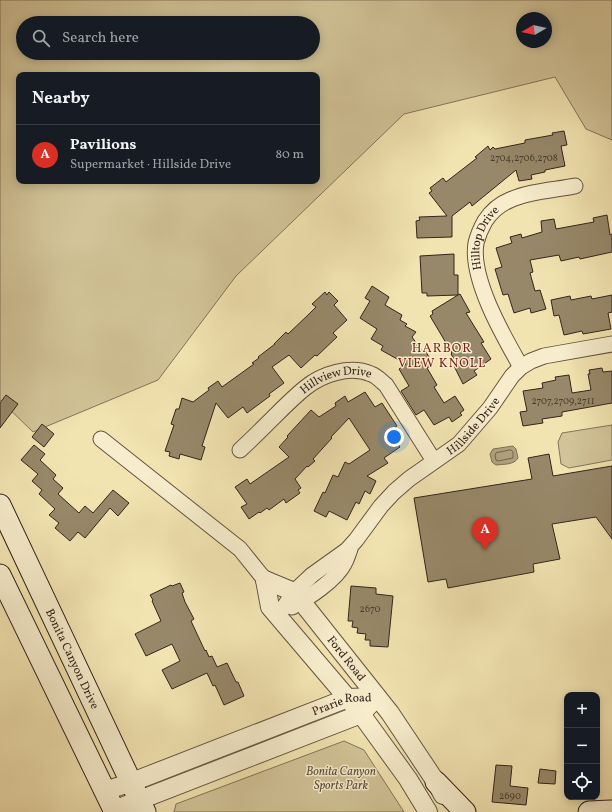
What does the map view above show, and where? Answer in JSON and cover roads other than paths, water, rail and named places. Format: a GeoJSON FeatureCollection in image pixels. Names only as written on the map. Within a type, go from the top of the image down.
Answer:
{"type":"FeatureCollection","features":[{"type":"Feature","properties":{"kind":"main road","name":"Bonita Canyon Drive"},"geometry":{"type":"LineString","coordinates":[[0,505],[139,798]]}},
{"type":"Feature","properties":{"kind":"main road"},"geometry":{"type":"LineString","coordinates":[[0,575],[115,811]]}},
{"type":"Feature","properties":{"kind":"main road"},"geometry":{"type":"LineString","coordinates":[[436,782],[465,812]]}},
{"type":"Feature","properties":{"kind":"main road"},"geometry":{"type":"LineString","coordinates":[[589,812],[611,811]]}},
{"type":"Feature","properties":{"kind":"street","name":"Hilltop Drive"},"geometry":{"type":"LineString","coordinates":[[521,367],[491,309],[482,287],[477,265],[476,244],[480,229],[488,216],[499,206],[509,200],[521,196],[576,186]]}},
{"type":"Feature","properties":{"kind":"street","name":"Hillside Drive"},"geometry":{"type":"LineString","coordinates":[[278,616],[298,596],[314,594],[344,565],[352,545],[381,506],[408,479],[459,444],[490,408],[512,376],[521,367],[544,356],[612,344]]}},
{"type":"Feature","properties":{"kind":"street","name":"Hillview Drive"},"geometry":{"type":"LineString","coordinates":[[240,450],[306,387],[319,378],[346,371],[359,370],[371,374],[386,385],[434,461]]}},
{"type":"Feature","properties":{"kind":"street","name":"Ford Road"},"geometry":{"type":"LineString","coordinates":[[101,439],[240,549],[265,580],[298,596],[403,731],[436,782],[452,812]]}},
{"type":"Feature","properties":{"kind":"street","name":"Ford Road"},"geometry":{"type":"LineString","coordinates":[[265,580],[270,606],[361,714],[408,779],[428,812]]}},
{"type":"Feature","properties":{"kind":"street","name":"Prarie Road"},"geometry":{"type":"LineString","coordinates":[[105,791],[139,798],[361,714],[377,697]]}},
{"type":"Feature","properties":{"kind":"street","name":"Prarie Road"},"geometry":{"type":"LineString","coordinates":[[115,811],[139,798],[348,698],[377,697]]}},
{"type":"Feature","properties":{"kind":"water"},"geometry":{"type":"Polygon","coordinates":[[[513,446],[516,449],[518,458],[514,462],[496,465],[492,462],[490,454],[493,449],[513,446]]]}},
{"type":"Feature","properties":{"kind":"place","name":"Pavilions"},"geometry":{"type":"Point","coordinates":[485,550]}},
{"type":"Feature","properties":{"kind":"district","name":"HARBOR VIEW KNOLL"},"geometry":{"type":"Point","coordinates":[442,354]}},
{"type":"Feature","properties":{"kind":"park label","name":"Bonita Canyon Sports Park"},"geometry":{"type":"Point","coordinates":[341,778]}}]}
